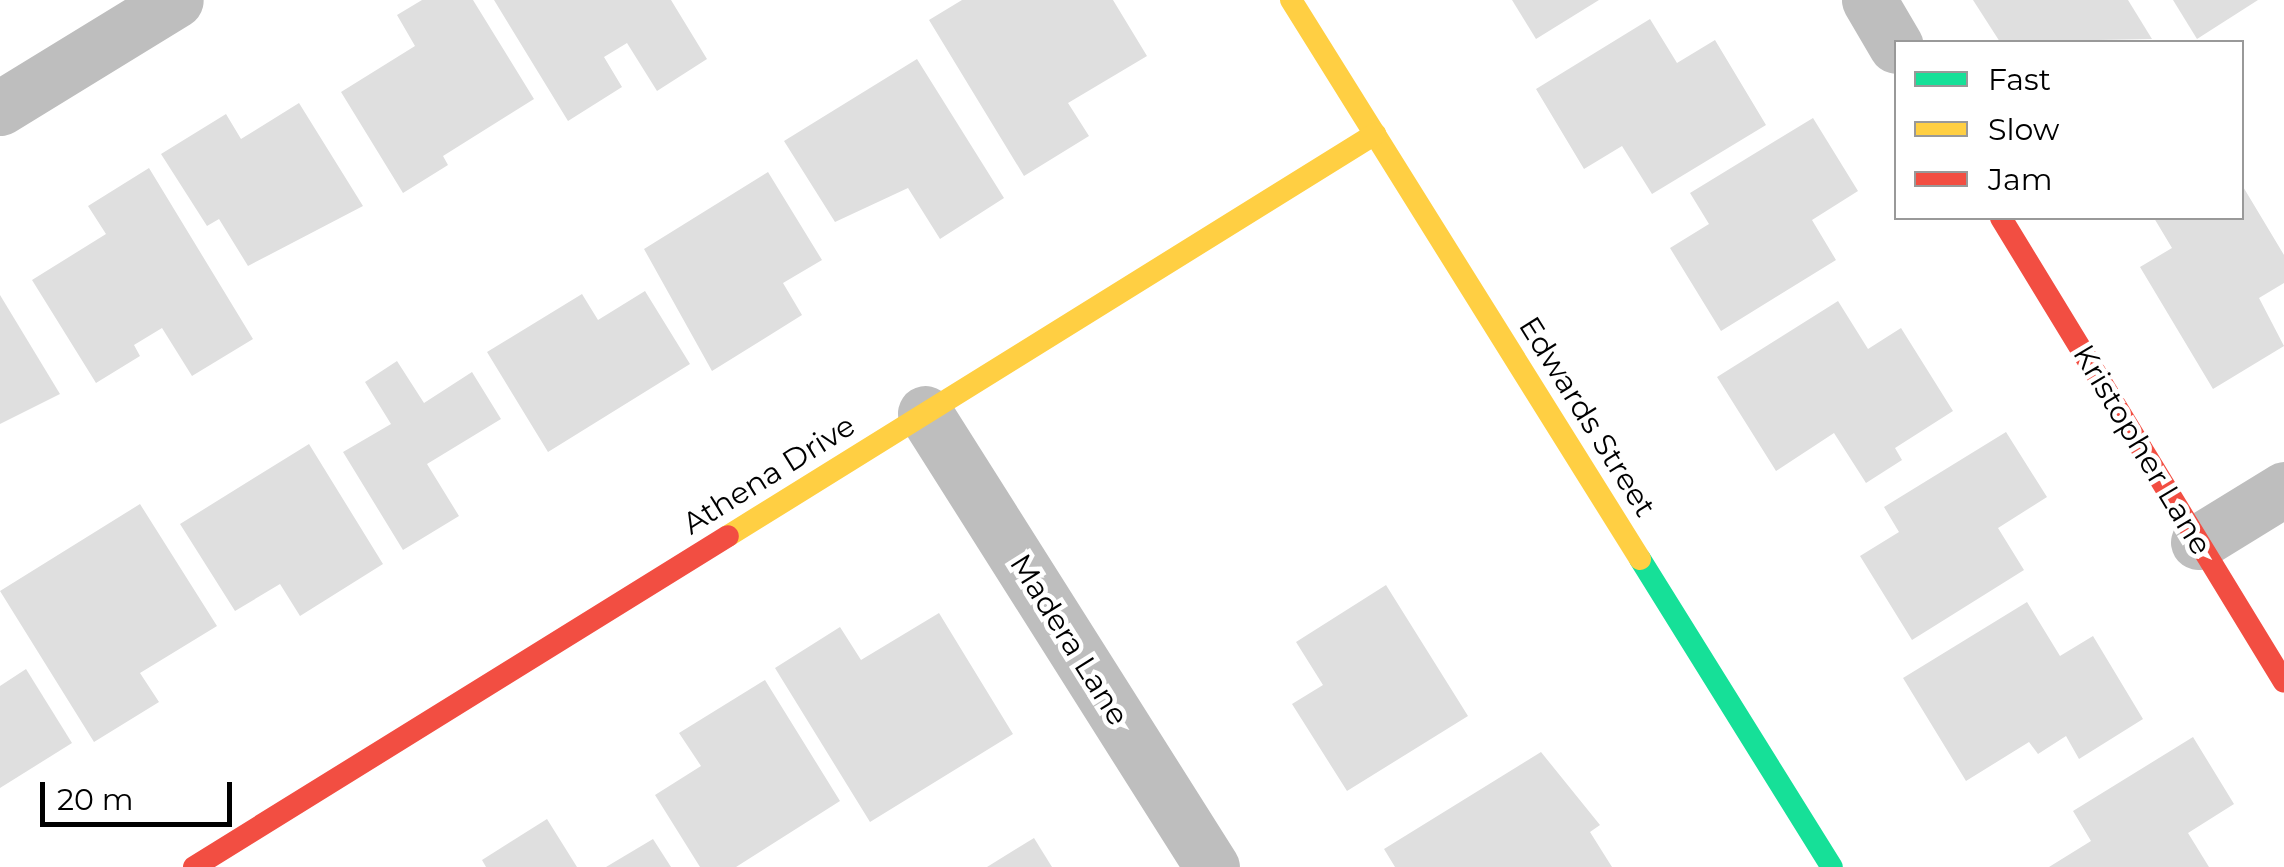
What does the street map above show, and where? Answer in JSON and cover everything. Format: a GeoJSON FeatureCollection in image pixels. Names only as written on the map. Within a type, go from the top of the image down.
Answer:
{"type":"FeatureCollection","features":[{"type":"Feature","properties":{"kind":"street"},"geometry":{"type":"LineString","coordinates":[[0,108],[176,0]]}},
{"type":"Feature","properties":{"kind":"street","name":"Edwards Street"},"geometry":{"type":"LineString","coordinates":[[1290,0],[1832,867]]}},
{"type":"Feature","properties":{"kind":"street"},"geometry":{"type":"LineString","coordinates":[[1869,0],[1894,43]]}},
{"type":"Feature","properties":{"kind":"street","name":"Athena Drive"},"geometry":{"type":"LineString","coordinates":[[194,867],[1375,134]]}},
{"type":"Feature","properties":{"kind":"street","name":"Kristopher Lane"},"geometry":{"type":"LineString","coordinates":[[2002,220],[2284,682]]}},
{"type":"Feature","properties":{"kind":"street","name":"Madera Lane"},"geometry":{"type":"LineString","coordinates":[[925,413],[1212,867]]}},
{"type":"Feature","properties":{"kind":"street"},"geometry":{"type":"LineString","coordinates":[[2198,542],[2284,489]]}},
{"type":"Feature","properties":{"kind":"building"},"geometry":{"type":"Polygon","coordinates":[[[422,0],[473,0],[534,99],[443,156],[448,165],[403,193],[341,92],[415,46],[397,15],[422,0]]]}},
{"type":"Feature","properties":{"kind":"building"},"geometry":{"type":"Polygon","coordinates":[[[494,0],[671,0],[707,59],[657,91],[627,43],[604,57],[622,87],[568,121],[494,0]]]}},
{"type":"Feature","properties":{"kind":"building"},"geometry":{"type":"Polygon","coordinates":[[[962,0],[1113,0],[1147,56],[1068,103],[1089,136],[1024,176],[929,20],[962,0]]]}},
{"type":"Feature","properties":{"kind":"building"},"geometry":{"type":"Polygon","coordinates":[[[1512,0],[1599,0],[1536,39],[1512,0]]]}},
{"type":"Feature","properties":{"kind":"building"},"geometry":{"type":"Polygon","coordinates":[[[1973,0],[2128,0],[2152,39],[2101,40],[1999,40],[1973,0]]]}},
{"type":"Feature","properties":{"kind":"building"},"geometry":{"type":"Polygon","coordinates":[[[2173,0],[2258,0],[2197,39],[2173,0]]]}},
{"type":"Feature","properties":{"kind":"building"},"geometry":{"type":"Polygon","coordinates":[[[1650,19],[1677,63],[1715,40],[1766,125],[1652,194],[1622,146],[1584,169],[1536,89],[1650,19]]]}},
{"type":"Feature","properties":{"kind":"building"},"geometry":{"type":"Polygon","coordinates":[[[917,59],[1004,198],[940,239],[908,188],[835,222],[784,141],[917,59]]]}},
{"type":"Feature","properties":{"kind":"building"},"geometry":{"type":"Polygon","coordinates":[[[299,103],[363,206],[248,266],[219,219],[207,226],[161,154],[226,114],[241,139],[299,103]]]}},
{"type":"Feature","properties":{"kind":"building"},"geometry":{"type":"Polygon","coordinates":[[[1813,118],[1858,191],[1812,220],[1836,260],[1721,331],[1670,248],[1709,224],[1690,193],[1813,118]]]}},
{"type":"Feature","properties":{"kind":"building"},"geometry":{"type":"Polygon","coordinates":[[[149,168],[253,339],[192,376],[162,328],[134,345],[140,356],[96,383],[32,280],[106,234],[88,206],[149,168]]]}},
{"type":"Feature","properties":{"kind":"building"},"geometry":{"type":"Polygon","coordinates":[[[768,172],[822,260],[783,283],[802,315],[712,371],[644,249],[768,172]]]}},
{"type":"Feature","properties":{"kind":"building"},"geometry":{"type":"Polygon","coordinates":[[[2244,188],[2284,255],[2284,283],[2259,298],[2284,346],[2213,389],[2140,267],[2172,248],[2155,220],[2244,220],[2244,188]]]}},
{"type":"Feature","properties":{"kind":"building"},"geometry":{"type":"Polygon","coordinates":[[[645,291],[690,364],[548,452],[487,352],[582,294],[598,320],[645,291]]]}},
{"type":"Feature","properties":{"kind":"building"},"geometry":{"type":"Polygon","coordinates":[[[0,295],[60,394],[0,424],[0,295]]]}},
{"type":"Feature","properties":{"kind":"building"},"geometry":{"type":"Polygon","coordinates":[[[1838,301],[1868,349],[1901,328],[1953,411],[1895,448],[1902,460],[1866,483],[1834,433],[1776,471],[1717,377],[1838,301]]]}},
{"type":"Feature","properties":{"kind":"building"},"geometry":{"type":"Polygon","coordinates":[[[397,361],[424,403],[472,372],[501,419],[427,464],[459,516],[403,550],[343,452],[391,424],[365,382],[397,361]]]}},
{"type":"Feature","properties":{"kind":"building"},"geometry":{"type":"Polygon","coordinates":[[[2006,432],[2047,497],[1998,528],[2024,570],[1912,640],[1860,556],[1899,532],[1884,507],[2006,432]]]}},
{"type":"Feature","properties":{"kind":"building"},"geometry":{"type":"Polygon","coordinates":[[[309,444],[383,564],[300,616],[280,584],[235,611],[180,524],[309,444]]]}},
{"type":"Feature","properties":{"kind":"building"},"geometry":{"type":"Polygon","coordinates":[[[140,504],[217,626],[140,673],[159,702],[94,742],[0,591],[140,504]]]}},
{"type":"Feature","properties":{"kind":"building"},"geometry":{"type":"Polygon","coordinates":[[[1386,585],[1468,716],[1347,791],[1292,704],[1323,685],[1296,642],[1386,585]]]}},
{"type":"Feature","properties":{"kind":"building"},"geometry":{"type":"Polygon","coordinates":[[[2027,602],[2060,656],[2093,636],[2143,719],[2079,759],[2066,736],[2038,754],[2029,742],[1966,781],[1903,678],[2027,602]]]}},
{"type":"Feature","properties":{"kind":"building"},"geometry":{"type":"Polygon","coordinates":[[[939,613],[1013,734],[870,822],[775,668],[840,627],[861,660],[939,613]]]}},
{"type":"Feature","properties":{"kind":"building"},"geometry":{"type":"Polygon","coordinates":[[[26,669],[72,743],[0,788],[0,686],[26,669]]]}},
{"type":"Feature","properties":{"kind":"building"},"geometry":{"type":"Polygon","coordinates":[[[765,680],[840,801],[736,867],[700,867],[655,795],[701,766],[679,733],[765,680]]]}},
{"type":"Feature","properties":{"kind":"building"},"geometry":{"type":"Polygon","coordinates":[[[2193,737],[2234,804],[2188,833],[2209,867],[2049,867],[2091,841],[2073,811],[2193,737]]]}},
{"type":"Feature","properties":{"kind":"building"},"geometry":{"type":"Polygon","coordinates":[[[1541,752],[1600,825],[1590,832],[1612,867],[1395,867],[1384,849],[1541,752]]]}},
{"type":"Feature","properties":{"kind":"building"},"geometry":{"type":"Polygon","coordinates":[[[547,819],[577,867],[486,867],[482,860],[547,819]]]}},
{"type":"Feature","properties":{"kind":"building"},"geometry":{"type":"Polygon","coordinates":[[[1034,838],[1052,867],[987,867],[1034,838]]]}},
{"type":"Feature","properties":{"kind":"building"},"geometry":{"type":"Polygon","coordinates":[[[653,839],[671,867],[606,867],[653,839]]]}},
{"type":"Feature","properties":{"kind":"traffic: fast"},"geometry":{"type":"LineString","coordinates":[[1640,559],[1832,867]]}},
{"type":"Feature","properties":{"kind":"traffic: slow"},"geometry":{"type":"LineString","coordinates":[[1291,0],[1640,559]]}},
{"type":"Feature","properties":{"kind":"traffic: slow"},"geometry":{"type":"LineString","coordinates":[[728,536],[1375,134]]}},
{"type":"Feature","properties":{"kind":"traffic: jam"},"geometry":{"type":"LineString","coordinates":[[2002,220],[2284,682]]}},
{"type":"Feature","properties":{"kind":"traffic: jam"},"geometry":{"type":"LineString","coordinates":[[194,867],[728,536]]}}]}
